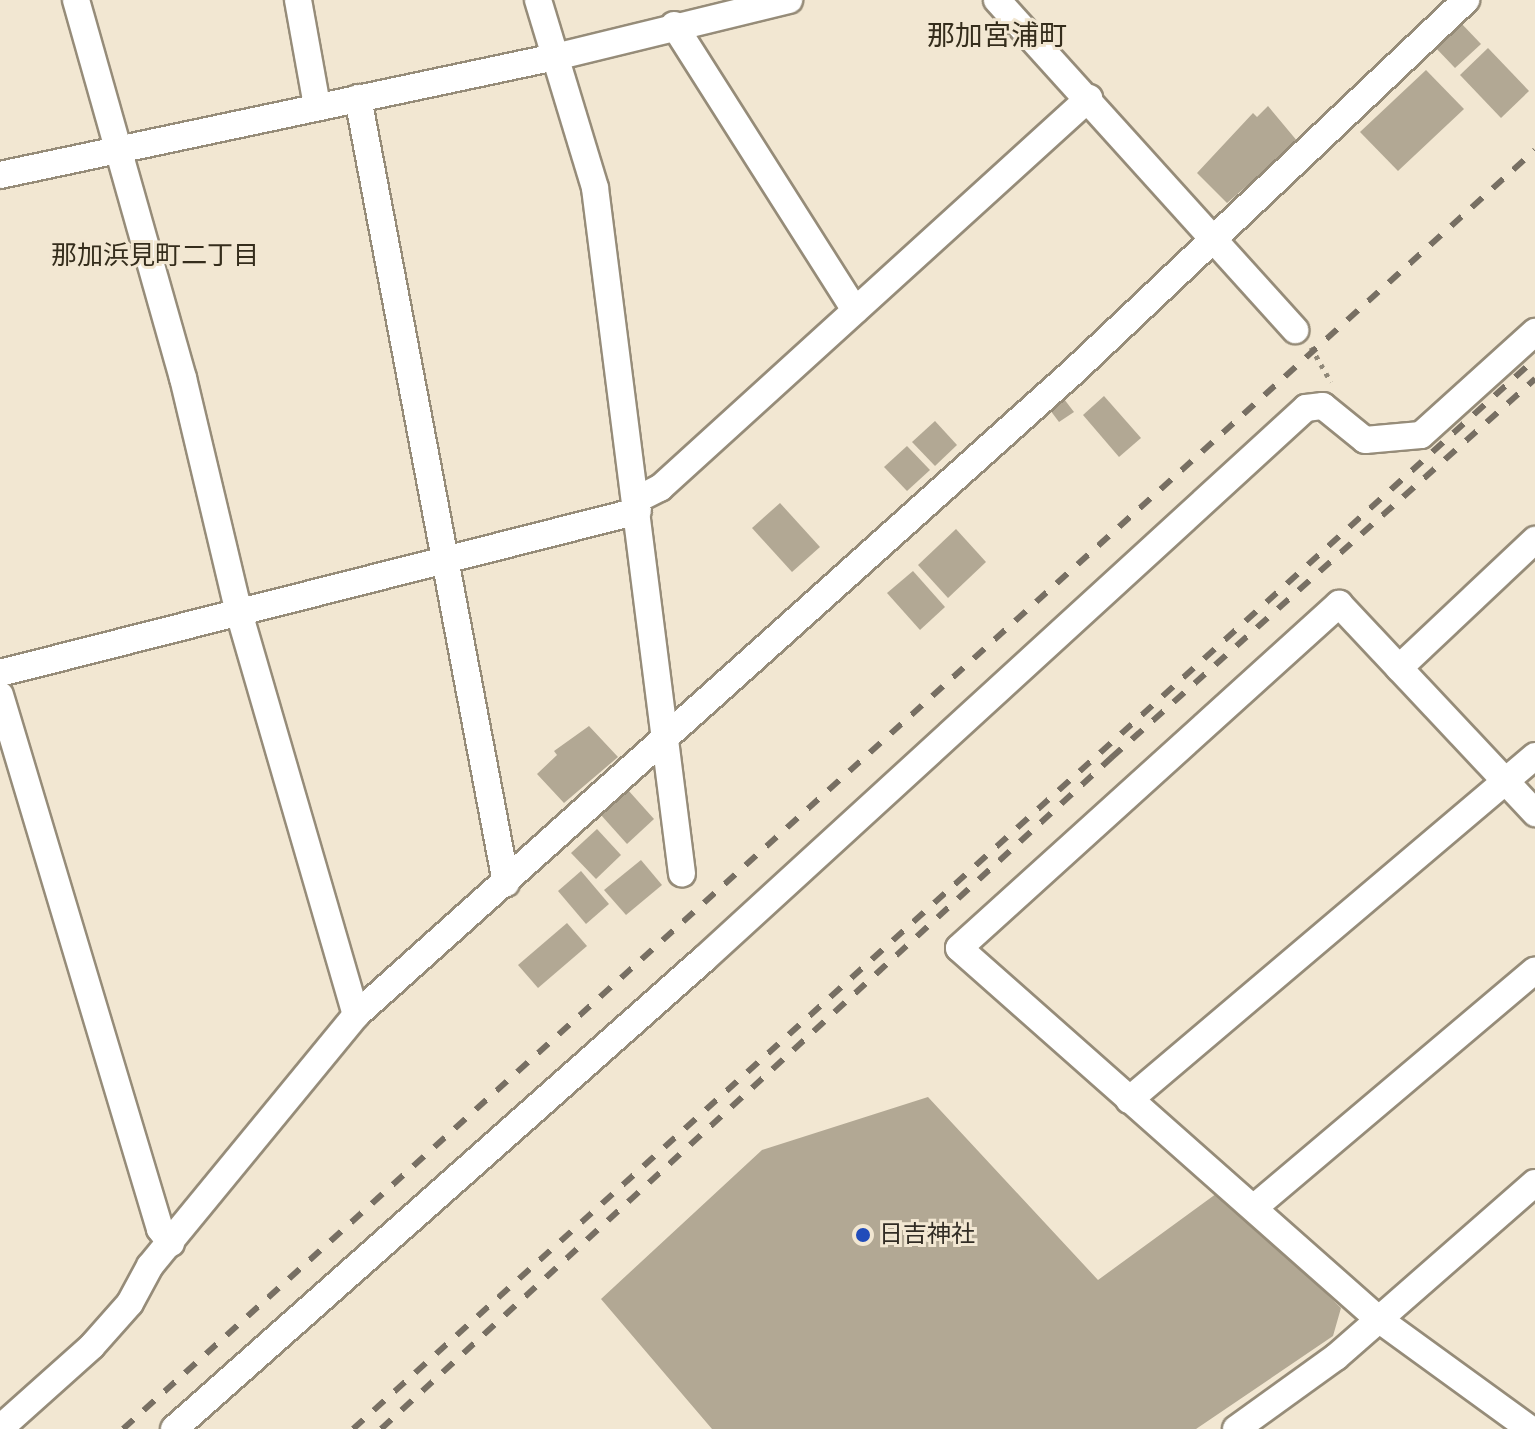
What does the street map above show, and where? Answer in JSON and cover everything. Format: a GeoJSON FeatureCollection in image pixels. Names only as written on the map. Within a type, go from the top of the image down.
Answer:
{"type":"FeatureCollection","features":[{"type":"Feature","properties":{"kind":"street"},"geometry":{"type":"LineString","coordinates":[[76,0],[183,378],[238,609],[356,1015]]}},
{"type":"Feature","properties":{"kind":"street"},"geometry":{"type":"LineString","coordinates":[[298,0],[317,106]]}},
{"type":"Feature","properties":{"kind":"street"},"geometry":{"type":"LineString","coordinates":[[538,0],[595,188],[638,505],[663,739],[682,874]]}},
{"type":"Feature","properties":{"kind":"street"},"geometry":{"type":"LineString","coordinates":[[0,175],[116,147],[555,57],[674,25],[789,0]]}},
{"type":"Feature","properties":{"kind":"street"},"geometry":{"type":"LineString","coordinates":[[997,0],[1089,98],[1213,242],[1295,330]]}},
{"type":"Feature","properties":{"kind":"street"},"geometry":{"type":"LineString","coordinates":[[5,1422],[92,1346],[171,1243],[356,1015],[506,883],[1213,242],[1466,0]]}},
{"type":"Feature","properties":{"kind":"street"},"geometry":{"type":"LineString","coordinates":[[674,25],[855,310]]}},
{"type":"Feature","properties":{"kind":"street"},"geometry":{"type":"LineString","coordinates":[[358,98],[506,883]]}},
{"type":"Feature","properties":{"kind":"street"},"geometry":{"type":"LineString","coordinates":[[0,673],[638,505],[1089,98]]}},
{"type":"Feature","properties":{"kind":"street"},"geometry":{"type":"LineString","coordinates":[[174,1429],[704,959],[1306,408],[1323,406],[1365,440],[1421,435],[1535,332]]}},
{"type":"Feature","properties":{"kind":"street"},"geometry":{"type":"LineString","coordinates":[[1399,668],[1535,540]]}},
{"type":"Feature","properties":{"kind":"street"},"geometry":{"type":"LineString","coordinates":[[1530,1429],[1377,1318],[1256,1206],[1129,1100],[959,948],[1339,604],[1535,813]]}},
{"type":"Feature","properties":{"kind":"street"},"geometry":{"type":"LineString","coordinates":[[0,695],[160,1229],[171,1243]]}},
{"type":"Feature","properties":{"kind":"street"},"geometry":{"type":"LineString","coordinates":[[1129,1100],[1535,756]]}},
{"type":"Feature","properties":{"kind":"street"},"geometry":{"type":"LineString","coordinates":[[1256,1206],[1535,970]]}},
{"type":"Feature","properties":{"kind":"street"},"geometry":{"type":"LineString","coordinates":[[1236,1429],[1336,1357],[1535,1183]]}},
{"type":"Feature","properties":{"kind":"path"},"geometry":{"type":"LineString","coordinates":[[1295,330],[1332,377],[1323,406]]}},
{"type":"Feature","properties":{"kind":"building"},"geometry":{"type":"Polygon","coordinates":[[[1460,22],[1481,44],[1455,68],[1434,46],[1460,22]]]}},
{"type":"Feature","properties":{"kind":"building"},"geometry":{"type":"Polygon","coordinates":[[[1488,48],[1529,91],[1501,118],[1460,75],[1488,48]]]}},
{"type":"Feature","properties":{"kind":"building"},"geometry":{"type":"Polygon","coordinates":[[[1426,70],[1464,109],[1398,171],[1360,132],[1426,70]]]}},
{"type":"Feature","properties":{"kind":"building"},"geometry":{"type":"Polygon","coordinates":[[[1268,106],[1298,142],[1227,203],[1197,173],[1253,113],[1257,117],[1268,106]]]}},
{"type":"Feature","properties":{"kind":"building"},"geometry":{"type":"Polygon","coordinates":[[[1104,396],[1141,438],[1119,457],[1083,415],[1104,396]]]}},
{"type":"Feature","properties":{"kind":"building"},"geometry":{"type":"Polygon","coordinates":[[[1064,399],[1074,412],[1059,422],[1050,410],[1064,399]]]}},
{"type":"Feature","properties":{"kind":"building"},"geometry":{"type":"Polygon","coordinates":[[[935,421],[957,445],[935,466],[912,442],[935,421]]]}},
{"type":"Feature","properties":{"kind":"building"},"geometry":{"type":"Polygon","coordinates":[[[907,446],[930,470],[907,491],[884,467],[907,446]]]}},
{"type":"Feature","properties":{"kind":"building"},"geometry":{"type":"Polygon","coordinates":[[[780,503],[820,547],[792,572],[752,528],[780,503]]]}},
{"type":"Feature","properties":{"kind":"building"},"geometry":{"type":"Polygon","coordinates":[[[956,529],[986,562],[948,598],[918,565],[956,529]]]}},
{"type":"Feature","properties":{"kind":"building"},"geometry":{"type":"Polygon","coordinates":[[[913,571],[945,607],[920,630],[887,593],[913,571]]]}},
{"type":"Feature","properties":{"kind":"building"},"geometry":{"type":"Polygon","coordinates":[[[589,726],[618,757],[564,803],[537,774],[557,755],[554,751],[589,726]]]}},
{"type":"Feature","properties":{"kind":"building"},"geometry":{"type":"Polygon","coordinates":[[[628,790],[654,819],[627,844],[601,815],[628,790]]]}},
{"type":"Feature","properties":{"kind":"building"},"geometry":{"type":"Polygon","coordinates":[[[597,829],[621,855],[596,879],[571,853],[597,829]]]}},
{"type":"Feature","properties":{"kind":"building"},"geometry":{"type":"Polygon","coordinates":[[[641,860],[662,885],[626,915],[604,890],[641,860]]]}},
{"type":"Feature","properties":{"kind":"building"},"geometry":{"type":"Polygon","coordinates":[[[581,871],[609,904],[586,924],[558,891],[581,871]]]}},
{"type":"Feature","properties":{"kind":"building"},"geometry":{"type":"Polygon","coordinates":[[[567,923],[587,946],[538,988],[518,965],[567,923]]]}},
{"type":"Feature","properties":{"kind":"building","name":"日吉神社"},"geometry":{"type":"Polygon","coordinates":[[[928,1097],[1098,1280],[1220,1191],[1341,1308],[1333,1336],[1196,1429],[712,1429],[601,1299],[762,1150],[928,1097]]]}},
{"type":"Feature","properties":{"kind":"railway"},"geometry":{"type":"LineString","coordinates":[[123,1429],[1535,150]]}},
{"type":"Feature","properties":{"kind":"railway"},"geometry":{"type":"LineString","coordinates":[[353,1429],[1535,359]]}},
{"type":"Feature","properties":{"kind":"railway"},"geometry":{"type":"LineString","coordinates":[[381,1429],[1111,758],[1535,379]]}},
{"type":"Feature","properties":{"kind":"place","name":"日吉神社"},"geometry":{"type":"Point","coordinates":[863,1235]}},
{"type":"Feature","properties":{"kind":"district","name":"那加宮浦町"},"geometry":{"type":"Point","coordinates":[997,37]}},
{"type":"Feature","properties":{"kind":"district","name":"那加浜見町二丁目"},"geometry":{"type":"Point","coordinates":[155,257]}}]}
